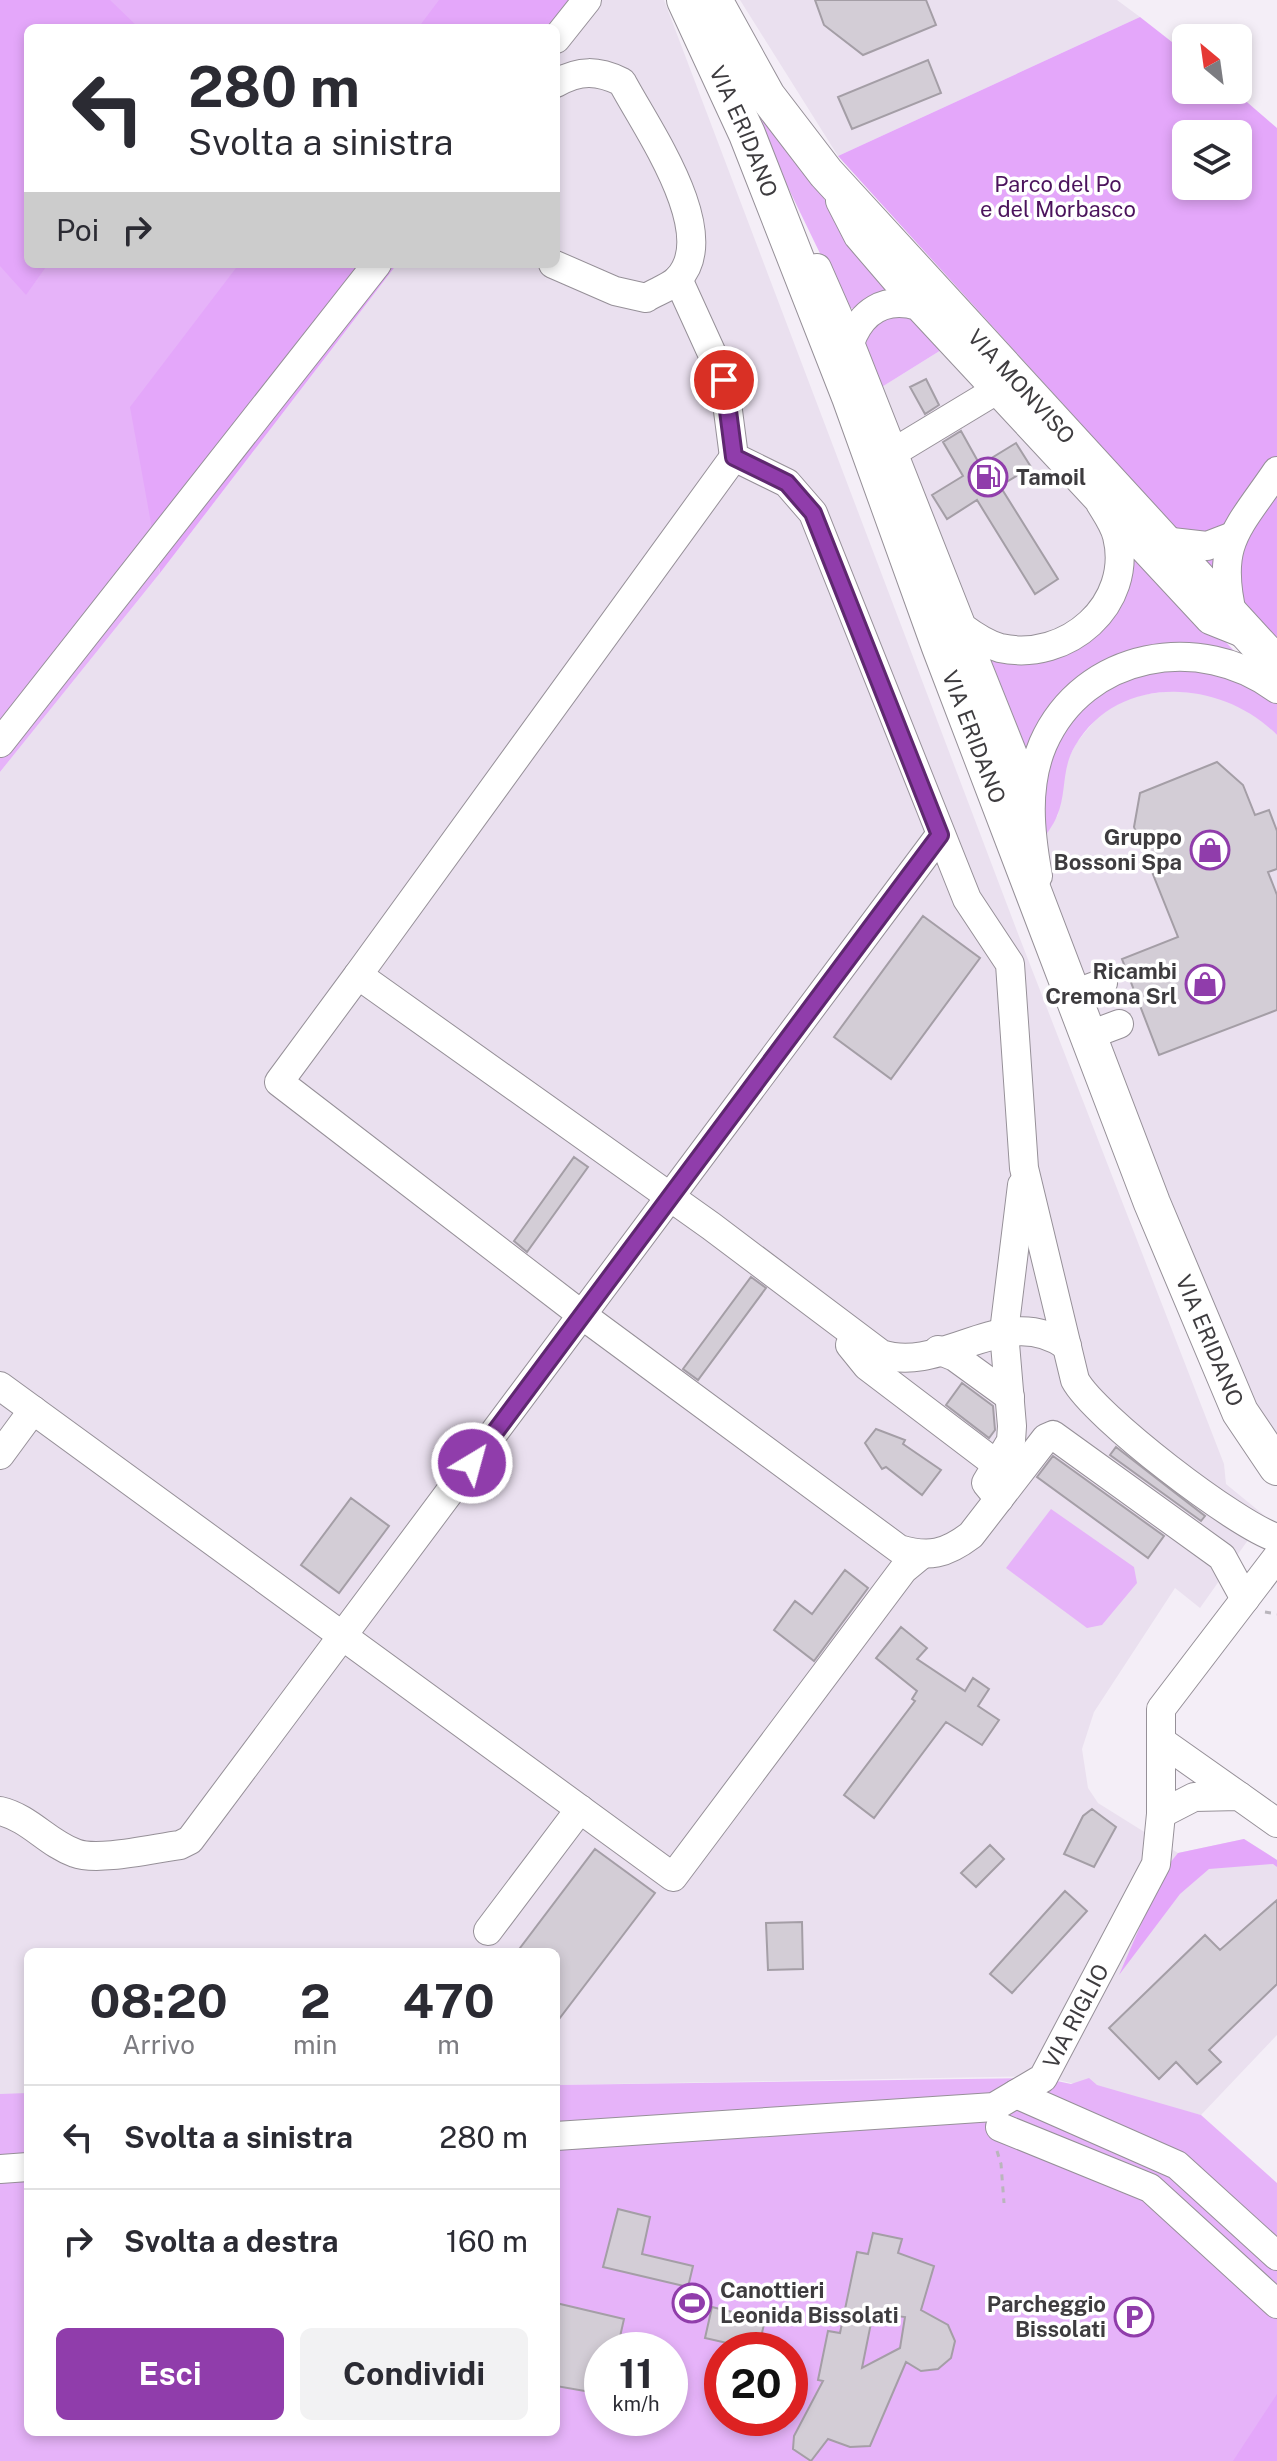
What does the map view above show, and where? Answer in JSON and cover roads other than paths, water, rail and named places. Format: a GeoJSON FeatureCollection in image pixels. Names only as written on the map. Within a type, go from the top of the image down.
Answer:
{"type":"FeatureCollection","features":[{"type":"Feature","properties":{"kind":"main road","name":"VIA ERIDANO"},"geometry":{"type":"LineString","coordinates":[[685,0],[765,182],[850,397],[1054,945],[1223,1377],[1240,1412],[1277,1467]]}},
{"type":"Feature","properties":{"kind":"main road","name":"VIA ERIDANO"},"geometry":{"type":"LineString","coordinates":[[714,0],[767,96],[800,141]]}},
{"type":"Feature","properties":{"kind":"main road","name":"VIA MONVISO"},"geometry":{"type":"LineString","coordinates":[[800,141],[1277,665]]}},
{"type":"Feature","properties":{"kind":"street"},"geometry":{"type":"LineString","coordinates":[[560,34],[587,0]]}},
{"type":"Feature","properties":{"kind":"street"},"geometry":{"type":"LineString","coordinates":[[560,81],[573,73],[601,72],[622,82],[687,203],[691,254],[678,279],[646,298],[615,291],[560,267]]}},
{"type":"Feature","properties":{"kind":"street"},"geometry":{"type":"LineString","coordinates":[[826,173],[858,236],[918,306],[1210,620],[1242,627],[1224,570],[1233,536],[1277,471]]}},
{"type":"Feature","properties":{"kind":"street"},"geometry":{"type":"LineString","coordinates":[[765,182],[797,226],[850,343],[1031,798]]}},
{"type":"Feature","properties":{"kind":"street"},"geometry":{"type":"LineString","coordinates":[[0,743],[374,268]]}},
{"type":"Feature","properties":{"kind":"street"},"geometry":{"type":"LineString","coordinates":[[678,279],[724,380],[734,457],[279,1082],[582,1315],[899,1549],[920,1556],[938,1555],[956,1547],[971,1535],[1046,1438],[1060,1436],[1222,1557],[1245,1599]]}},
{"type":"Feature","properties":{"kind":"street"},"geometry":{"type":"LineString","coordinates":[[850,343],[864,315],[873,309],[895,303],[918,306]]}},
{"type":"Feature","properties":{"kind":"street"},"geometry":{"type":"LineString","coordinates":[[894,452],[995,391]]}},
{"type":"Feature","properties":{"kind":"street"},"geometry":{"type":"LineString","coordinates":[[734,457],[787,483],[813,513],[967,899],[1010,964],[1024,1168],[1075,1380],[1092,1404],[1215,1504],[1249,1527],[1277,1538]]}},
{"type":"Feature","properties":{"kind":"street"},"geometry":{"type":"LineString","coordinates":[[962,627],[985,642],[1026,651],[1047,648],[1087,627],[1113,593],[1119,573],[1117,532],[1100,503]]}},
{"type":"Feature","properties":{"kind":"street"},"geometry":{"type":"LineString","coordinates":[[1163,541],[1207,546],[1233,536]]}},
{"type":"Feature","properties":{"kind":"street"},"geometry":{"type":"LineString","coordinates":[[1054,945],[1032,842],[1031,798],[1037,761],[1055,724],[1089,687],[1115,671],[1177,654],[1241,666],[1277,689]]}},
{"type":"Feature","properties":{"kind":"street"},"geometry":{"type":"LineString","coordinates":[[0,1811],[22,1818],[78,1854],[186,1844],[940,835]]}},
{"type":"Feature","properties":{"kind":"street"},"geometry":{"type":"LineString","coordinates":[[358,975],[823,1309],[881,1354],[909,1358],[1004,1332],[1050,1334],[1067,1346]]}},
{"type":"Feature","properties":{"kind":"street"},"geometry":{"type":"LineString","coordinates":[[1131,1102],[1138,1143],[1135,1157]]}},
{"type":"Feature","properties":{"kind":"street"},"geometry":{"type":"LineString","coordinates":[[999,1499],[986,1483],[1011,1441],[1004,1332],[1024,1168]]}},
{"type":"Feature","properties":{"kind":"street"},"geometry":{"type":"LineString","coordinates":[[823,1309],[867,1366],[996,1464]]}},
{"type":"Feature","properties":{"kind":"street"},"geometry":{"type":"LineString","coordinates":[[938,1350],[955,1357],[1010,1397]]}},
{"type":"Feature","properties":{"kind":"street"},"geometry":{"type":"LineString","coordinates":[[0,1386],[673,1877],[903,1570],[920,1556]]}},
{"type":"Feature","properties":{"kind":"street"},"geometry":{"type":"LineString","coordinates":[[0,1455],[33,1410]]}},
{"type":"Feature","properties":{"kind":"street","name":"VIA RIGLIO"},"geometry":{"type":"LineString","coordinates":[[560,2136],[914,2115],[994,2107],[1043,2078],[1156,1864],[1161,1814],[1161,1709],[1277,1557]]}},
{"type":"Feature","properties":{"kind":"street"},"geometry":{"type":"LineString","coordinates":[[1161,1741],[1277,1823]]}},
{"type":"Feature","properties":{"kind":"street"},"geometry":{"type":"LineString","coordinates":[[1161,1814],[1194,1797],[1239,1796]]}},
{"type":"Feature","properties":{"kind":"street"},"geometry":{"type":"LineString","coordinates":[[488,1931],[580,1809]]}},
{"type":"Feature","properties":{"kind":"street"},"geometry":{"type":"LineString","coordinates":[[1016,2094],[1177,2165],[1277,2256]]}},
{"type":"Feature","properties":{"kind":"street"},"geometry":{"type":"LineString","coordinates":[[996,2134],[1150,2188],[1277,2304]]}},
{"type":"Feature","properties":{"kind":"street"},"geometry":{"type":"LineString","coordinates":[[0,2169],[24,2167]]}},
{"type":"Feature","properties":{"kind":"place","name":"Tamoil"},"geometry":{"type":"Point","coordinates":[988,477]}},
{"type":"Feature","properties":{"kind":"place","name":"Gruppo Bossoni Spa"},"geometry":{"type":"Point","coordinates":[1210,850]}},
{"type":"Feature","properties":{"kind":"place","name":"Ricambi Cremona Srl"},"geometry":{"type":"Point","coordinates":[1205,984]}},
{"type":"Feature","properties":{"kind":"place","name":"Canottieri Leonida Bissolati"},"geometry":{"type":"Point","coordinates":[692,2303]}},
{"type":"Feature","properties":{"kind":"place","name":"Parcheggio Bissolati"},"geometry":{"type":"Point","coordinates":[1134,2317]}},
{"type":"Feature","properties":{"kind":"park label","name":"Parco del Po e del Morbasco"},"geometry":{"type":"Point","coordinates":[1058,196]}}]}
